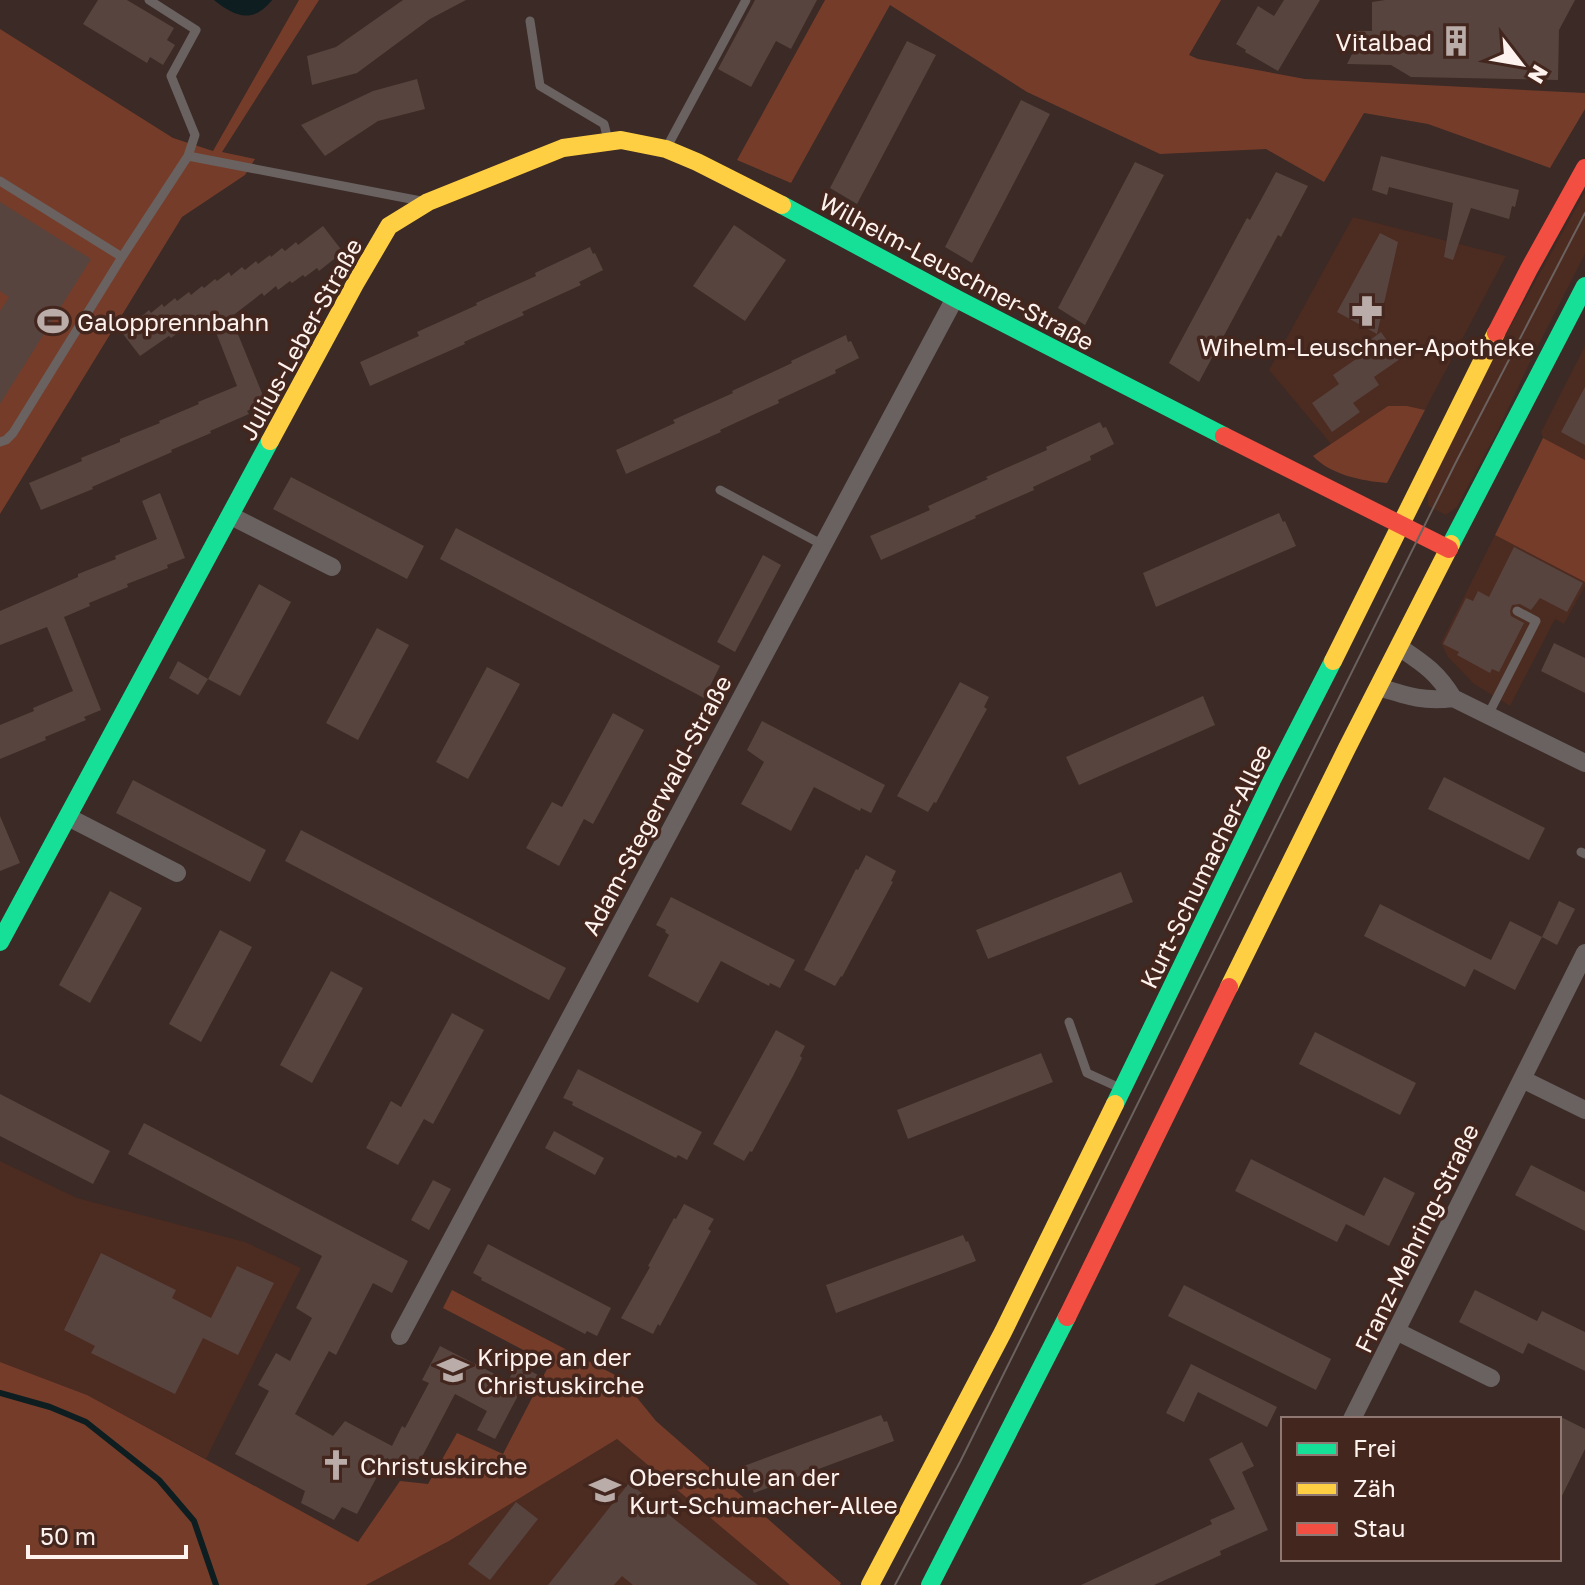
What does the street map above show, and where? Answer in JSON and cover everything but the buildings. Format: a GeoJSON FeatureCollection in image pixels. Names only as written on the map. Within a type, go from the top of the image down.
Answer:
{"type":"FeatureCollection","features":[{"type":"Feature","properties":{"kind":"street","name":"Wilhelm-Leuschner-Straße"},"geometry":{"type":"LineString","coordinates":[[428,202],[563,148],[621,140],[666,149],[749,187],[955,298],[1449,549]]}},
{"type":"Feature","properties":{"kind":"street","name":"Kurt-Schumacher-Allee"},"geometry":{"type":"LineString","coordinates":[[870,1585],[1003,1332],[1421,482],[1529,269],[1585,168]]}},
{"type":"Feature","properties":{"kind":"street","name":"Julius-Leber-Straße"},"geometry":{"type":"LineString","coordinates":[[0,942],[389,226],[428,202]]}},
{"type":"Feature","properties":{"kind":"street"},"geometry":{"type":"LineString","coordinates":[[930,1585],[1069,1314],[1347,748],[1585,286]]}},
{"type":"Feature","properties":{"kind":"street","name":"Adam-Stegerwald-Straße"},"geometry":{"type":"LineString","coordinates":[[400,1336],[955,298]]}},
{"type":"Feature","properties":{"kind":"street"},"geometry":{"type":"LineString","coordinates":[[231,516],[332,567]]}},
{"type":"Feature","properties":{"kind":"street"},"geometry":{"type":"LineString","coordinates":[[1399,647],[1443,681],[1453,698]]}},
{"type":"Feature","properties":{"kind":"street"},"geometry":{"type":"LineString","coordinates":[[1379,687],[1414,698],[1453,698],[1585,763]]}},
{"type":"Feature","properties":{"kind":"street"},"geometry":{"type":"LineString","coordinates":[[68,817],[177,873]]}},
{"type":"Feature","properties":{"kind":"street","name":"Franz-Mehring-Straße"},"geometry":{"type":"LineString","coordinates":[[1353,1417],[1585,953]]}},
{"type":"Feature","properties":{"kind":"street"},"geometry":{"type":"LineString","coordinates":[[1522,1079],[1585,1110]]}},
{"type":"Feature","properties":{"kind":"street"},"geometry":{"type":"LineString","coordinates":[[1396,1331],[1491,1378]]}},
{"type":"Feature","properties":{"kind":"lane"},"geometry":{"type":"LineString","coordinates":[[0,442],[13,433],[188,156],[195,135],[171,76],[196,30],[149,0]]}},
{"type":"Feature","properties":{"kind":"lane"},"geometry":{"type":"LineString","coordinates":[[666,149],[746,0]]}},
{"type":"Feature","properties":{"kind":"lane"},"geometry":{"type":"LineString","coordinates":[[530,21],[540,86],[604,124],[608,140]]}},
{"type":"Feature","properties":{"kind":"lane"},"geometry":{"type":"LineString","coordinates":[[188,156],[428,202]]}},
{"type":"Feature","properties":{"kind":"lane"},"geometry":{"type":"LineString","coordinates":[[0,181],[122,257]]}},
{"type":"Feature","properties":{"kind":"lane"},"geometry":{"type":"LineString","coordinates":[[720,490],[823,545]]}},
{"type":"Feature","properties":{"kind":"lane"},"geometry":{"type":"LineString","coordinates":[[1488,715],[1536,621],[1517,611]]}},
{"type":"Feature","properties":{"kind":"lane"},"geometry":{"type":"LineString","coordinates":[[1069,1022],[1087,1073],[1123,1089]]}},
{"type":"Feature","properties":{"kind":"shaded area"},"geometry":{"type":"Polygon","coordinates":[[[214,0],[272,0],[257,13],[243,15],[214,0]]]}},
{"type":"Feature","properties":{"kind":"shaded area","name":"Galopprennbahn"},"geometry":{"type":"Polygon","coordinates":[[[299,0],[319,0],[222,152],[255,159],[245,175],[182,217],[0,514],[0,29],[173,138],[213,151],[299,0]]]}},
{"type":"Feature","properties":{"kind":"shaded area"},"geometry":{"type":"Polygon","coordinates":[[[825,0],[1221,0],[1189,55],[1305,79],[1585,93],[1585,109],[1550,168],[1428,124],[1364,113],[1324,182],[1266,149],[1160,154],[1027,92],[890,5],[791,183],[737,160],[825,0]]]}},
{"type":"Feature","properties":{"kind":"shaded area"},"geometry":{"type":"Polygon","coordinates":[[[1585,192],[1585,254],[1457,507],[1446,515],[1428,506],[1428,488],[1496,352],[1585,192]]]}},
{"type":"Feature","properties":{"kind":"shaded area"},"geometry":{"type":"Polygon","coordinates":[[[1353,217],[1506,256],[1425,410],[1388,406],[1331,444],[1269,370],[1353,217]]]}},
{"type":"Feature","properties":{"kind":"shaded area"},"geometry":{"type":"Polygon","coordinates":[[[1585,346],[1585,460],[1543,438],[1541,432],[1585,346]]]}},
{"type":"Feature","properties":{"kind":"shaded area"},"geometry":{"type":"Polygon","coordinates":[[[1388,406],[1425,410],[1387,483],[1357,479],[1329,468],[1313,456],[1388,406]]]}},
{"type":"Feature","properties":{"kind":"shaded area"},"geometry":{"type":"Polygon","coordinates":[[[1543,438],[1585,460],[1585,582],[1495,535],[1543,438]]]}},
{"type":"Feature","properties":{"kind":"shaded area"},"geometry":{"type":"Polygon","coordinates":[[[1495,535],[1585,582],[1564,624],[1555,619],[1510,706],[1474,684],[1448,657],[1441,643],[1495,535]]]}},
{"type":"Feature","properties":{"kind":"shaded area"},"geometry":{"type":"Polygon","coordinates":[[[0,1161],[77,1198],[245,1242],[301,1268],[206,1459],[87,1395],[0,1362],[0,1161]]]}},
{"type":"Feature","properties":{"kind":"shaded area"},"geometry":{"type":"Polygon","coordinates":[[[452,1290],[621,1378],[656,1421],[840,1585],[790,1585],[617,1439],[449,1541],[366,1585],[0,1585],[0,1362],[87,1395],[358,1542],[400,1481],[428,1484],[457,1433],[503,1454],[547,1369],[531,1354],[443,1308],[452,1290]]]}},
{"type":"Feature","properties":{"kind":"shaded area","name":"Oberschule an der Kurt-Schumacher-Allee"},"geometry":{"type":"Polygon","coordinates":[[[617,1439],[790,1585],[366,1585],[449,1541],[617,1439]]]}},
{"type":"Feature","properties":{"kind":"waterway"},"geometry":{"type":"LineString","coordinates":[[0,1393],[50,1407],[86,1422],[159,1480],[194,1521],[216,1585]]}},
{"type":"Feature","properties":{"kind":"tram line"},"geometry":{"type":"LineString","coordinates":[[895,1585],[960,1462],[1455,464],[1585,213]]}},
{"type":"Feature","properties":{"kind":"traffic: fast"},"geometry":{"type":"LineString","coordinates":[[782,205],[1224,436]]}},
{"type":"Feature","properties":{"kind":"traffic: fast"},"geometry":{"type":"LineString","coordinates":[[1451,544],[1585,286]]}},
{"type":"Feature","properties":{"kind":"traffic: fast"},"geometry":{"type":"LineString","coordinates":[[0,942],[270,441]]}},
{"type":"Feature","properties":{"kind":"traffic: fast"},"geometry":{"type":"LineString","coordinates":[[1115,1104],[1333,661]]}},
{"type":"Feature","properties":{"kind":"traffic: fast"},"geometry":{"type":"LineString","coordinates":[[930,1585],[1067,1317]]}},
{"type":"Feature","properties":{"kind":"traffic: slow"},"geometry":{"type":"LineString","coordinates":[[270,441],[389,226],[428,202],[563,148],[621,140],[666,149],[782,205]]}},
{"type":"Feature","properties":{"kind":"traffic: slow"},"geometry":{"type":"LineString","coordinates":[[1333,661],[1496,333]]}},
{"type":"Feature","properties":{"kind":"traffic: slow"},"geometry":{"type":"LineString","coordinates":[[1229,987],[1451,544]]}},
{"type":"Feature","properties":{"kind":"traffic: slow"},"geometry":{"type":"LineString","coordinates":[[870,1585],[1003,1332],[1115,1104]]}},
{"type":"Feature","properties":{"kind":"traffic: jam"},"geometry":{"type":"LineString","coordinates":[[1496,333],[1585,168]]}},
{"type":"Feature","properties":{"kind":"traffic: jam"},"geometry":{"type":"LineString","coordinates":[[1224,436],[1449,549]]}},
{"type":"Feature","properties":{"kind":"traffic: jam"},"geometry":{"type":"LineString","coordinates":[[1067,1317],[1229,987]]}},
{"type":"Feature","properties":{"kind":"place","name":"Vitalbad"},"geometry":{"type":"Point","coordinates":[1456,41]}},
{"type":"Feature","properties":{"kind":"place","name":"Wihelm-Leuschner-Apotheke"},"geometry":{"type":"Point","coordinates":[1367,311]}},
{"type":"Feature","properties":{"kind":"place","name":"Galopprennbahn"},"geometry":{"type":"Point","coordinates":[53,321]}},
{"type":"Feature","properties":{"kind":"place","name":"Krippe an der Christuskirche"},"geometry":{"type":"Point","coordinates":[453,1370]}},
{"type":"Feature","properties":{"kind":"place","name":"Christuskirche"},"geometry":{"type":"Point","coordinates":[336,1465]}},
{"type":"Feature","properties":{"kind":"place","name":"Oberschule an der Kurt-Schumacher-Allee"},"geometry":{"type":"Point","coordinates":[605,1490]}}]}
